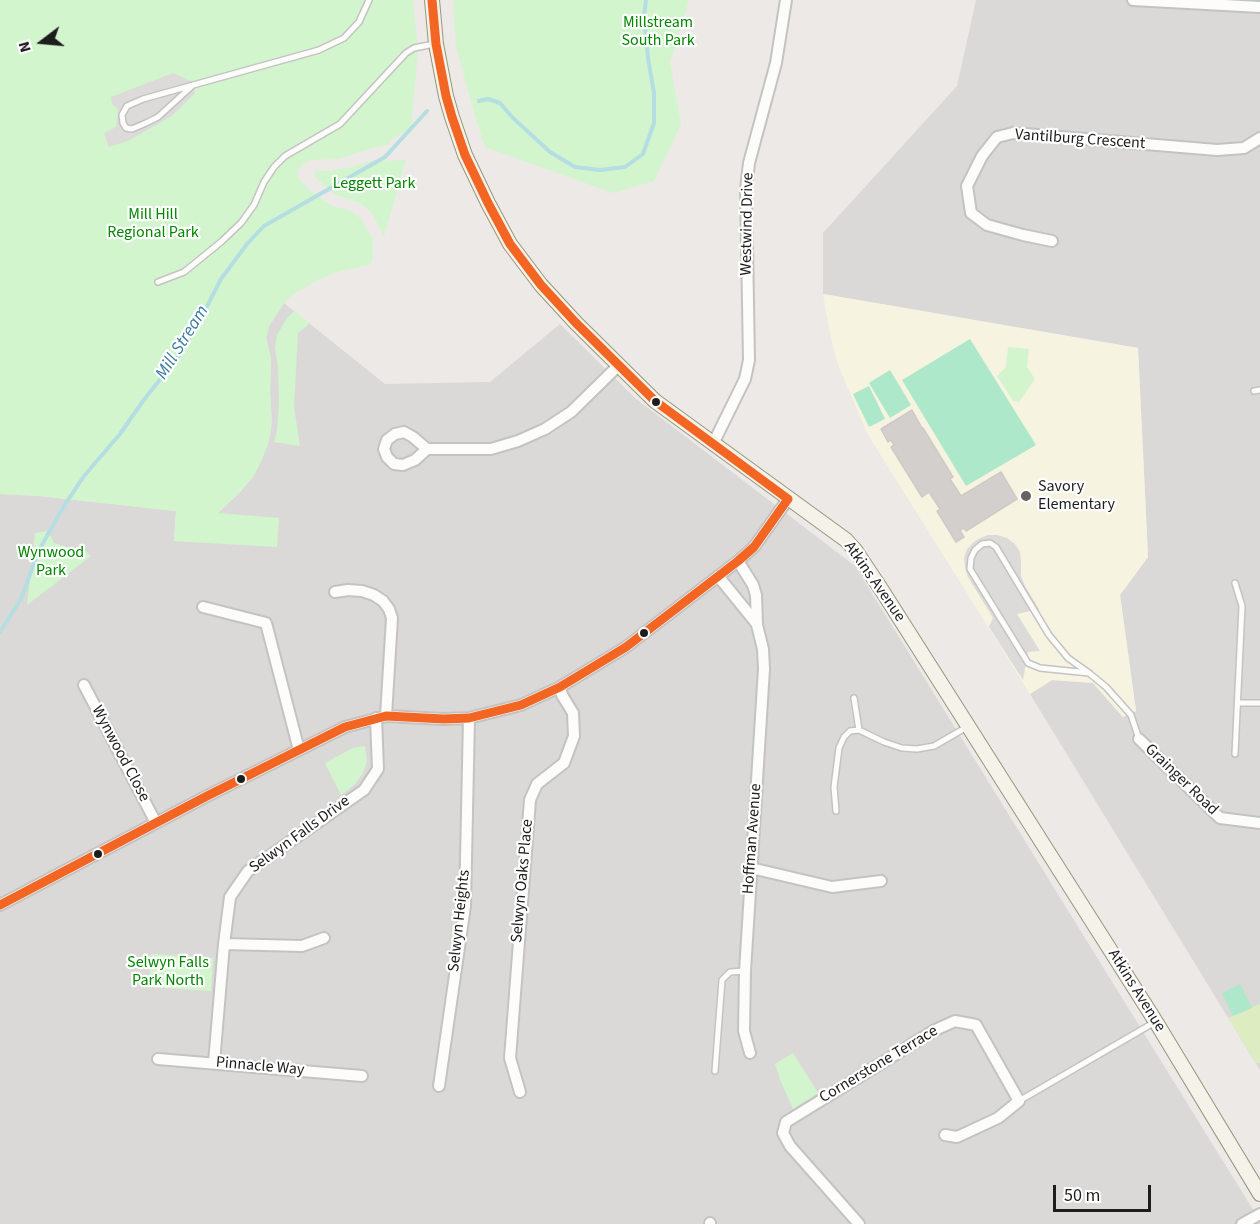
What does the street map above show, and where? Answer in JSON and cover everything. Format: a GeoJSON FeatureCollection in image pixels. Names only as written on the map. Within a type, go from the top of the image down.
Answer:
{"type":"FeatureCollection","features":[{"type":"Feature","properties":{"kind":"street","name":"Atkins Avenue"},"geometry":{"type":"LineString","coordinates":[[432,0],[436,44],[446,96],[465,155],[510,244],[541,285],[655,402],[846,540],[855,550],[1156,1022],[1260,1194]]}},
{"type":"Feature","properties":{"kind":"street","name":"Westwind Drive"},"geometry":{"type":"LineString","coordinates":[[713,444],[745,379],[749,360],[746,189],[749,163],[776,63],[786,0]]}},
{"type":"Feature","properties":{"kind":"street"},"geometry":{"type":"LineString","coordinates":[[1133,0],[1260,7]]}},
{"type":"Feature","properties":{"kind":"street","name":"Vantilburg Crescent"},"geometry":{"type":"LineString","coordinates":[[1052,241],[987,225],[971,213],[967,186],[982,156],[997,137],[1013,133],[1217,150],[1244,148],[1260,138]]}},
{"type":"Feature","properties":{"kind":"street"},"geometry":{"type":"LineString","coordinates":[[427,449],[491,449],[518,441],[545,429],[571,412],[619,365]]}},
{"type":"Feature","properties":{"kind":"street"},"geometry":{"type":"LineString","coordinates":[[0,905],[345,727],[381,717],[469,718],[521,705],[560,687],[626,647],[738,561],[754,547],[788,499]]}},
{"type":"Feature","properties":{"kind":"street","name":"Hoffman Avenue"},"geometry":{"type":"LineString","coordinates":[[738,561],[753,585],[756,595],[757,625],[763,649],[764,669],[745,971],[744,1031],[750,1053]]}},
{"type":"Feature","properties":{"kind":"street","name":"Hoffman Avenue"},"geometry":{"type":"LineString","coordinates":[[718,576],[757,625]]}},
{"type":"Feature","properties":{"kind":"street","name":"Selwyn Falls Drive"},"geometry":{"type":"LineString","coordinates":[[214,1064],[230,897],[248,871],[364,790],[378,769],[381,717],[392,618],[383,601],[374,595],[362,591],[335,592]]}},
{"type":"Feature","properties":{"kind":"street"},"geometry":{"type":"LineString","coordinates":[[203,607],[266,622],[299,750]]}},
{"type":"Feature","properties":{"kind":"street","name":"Wynwood Close"},"geometry":{"type":"LineString","coordinates":[[84,685],[156,823]]}},
{"type":"Feature","properties":{"kind":"street","name":"Selwyn Oaks Place"},"geometry":{"type":"LineString","coordinates":[[520,1092],[510,1058],[530,800],[537,784],[564,763],[574,736],[573,713],[560,687]]}},
{"type":"Feature","properties":{"kind":"street","name":"Selwyn Heights"},"geometry":{"type":"LineString","coordinates":[[439,1086],[465,906],[469,718]]}},
{"type":"Feature","properties":{"kind":"street","name":"Grainger Road"},"geometry":{"type":"LineString","coordinates":[[1138,739],[1220,818],[1260,822]]}},
{"type":"Feature","properties":{"kind":"street"},"geometry":{"type":"LineString","coordinates":[[751,868],[832,887],[881,881]]}},
{"type":"Feature","properties":{"kind":"street"},"geometry":{"type":"LineString","coordinates":[[224,944],[302,946],[324,938]]}},
{"type":"Feature","properties":{"kind":"street","name":"Cornerstone Terrace"},"geometry":{"type":"LineString","coordinates":[[859,1224],[790,1146],[783,1133],[786,1122],[935,1030],[955,1021],[976,1025],[1019,1101]]}},
{"type":"Feature","properties":{"kind":"street","name":"Pinnacle Way"},"geometry":{"type":"LineString","coordinates":[[158,1059],[362,1076]]}},
{"type":"Feature","properties":{"kind":"street"},"geometry":{"type":"LineString","coordinates":[[945,1135],[957,1137],[998,1118],[1019,1101]]}},
{"type":"Feature","properties":{"kind":"street"},"geometry":{"type":"LineString","coordinates":[[1242,1224],[1260,1214]]}},
{"type":"Feature","properties":{"kind":"lane"},"geometry":{"type":"LineString","coordinates":[[192,86],[158,117],[132,129],[126,128],[123,123],[122,115],[127,106],[143,99],[319,50],[344,38],[359,22],[369,0]]}},
{"type":"Feature","properties":{"kind":"lane"},"geometry":{"type":"LineString","coordinates":[[158,282],[184,272],[241,224],[274,167],[285,156],[340,124],[406,52],[414,48],[436,44]]}},
{"type":"Feature","properties":{"kind":"lane"},"geometry":{"type":"LineString","coordinates":[[1089,673],[1040,668],[1028,663],[970,569],[971,558],[981,544],[990,543],[996,547],[1049,635],[1068,658],[1089,673],[1106,687],[1131,715],[1138,739]]}},
{"type":"Feature","properties":{"kind":"lane"},"geometry":{"type":"LineString","coordinates":[[1235,583],[1242,606],[1235,754]]}},
{"type":"Feature","properties":{"kind":"lane"},"geometry":{"type":"LineString","coordinates":[[854,698],[859,730]]}},
{"type":"Feature","properties":{"kind":"lane"},"geometry":{"type":"LineString","coordinates":[[1238,703],[1260,704]]}},
{"type":"Feature","properties":{"kind":"lane"},"geometry":{"type":"LineString","coordinates":[[836,811],[834,787],[839,748],[844,737],[850,732],[859,730],[902,748],[917,749],[934,746],[968,726]]}},
{"type":"Feature","properties":{"kind":"lane"},"geometry":{"type":"LineString","coordinates":[[715,1071],[722,980],[730,972],[745,971]]}},
{"type":"Feature","properties":{"kind":"lane"},"geometry":{"type":"LineString","coordinates":[[1019,1101],[1156,1022]]}},
{"type":"Feature","properties":{"kind":"shaded area"},"geometry":{"type":"Polygon","coordinates":[[[976,0],[1260,0],[1260,1070],[1030,694],[1052,680],[1093,683],[1123,717],[1136,711],[1120,595],[1148,557],[1138,348],[823,294],[823,233],[957,86],[976,0]]]}},
{"type":"Feature","properties":{"kind":"shaded area"},"geometry":{"type":"Polygon","coordinates":[[[173,73],[191,81],[195,93],[172,116],[128,141],[109,147],[104,133],[116,127],[118,114],[111,97],[173,73]]]}},
{"type":"Feature","properties":{"kind":"shaded area","name":"Savory Elementary"},"geometry":{"type":"Polygon","coordinates":[[[823,294],[1138,348],[1148,557],[1120,595],[1136,711],[1123,717],[1093,683],[1052,680],[1030,694],[868,435],[837,362],[823,294]]]}},
{"type":"Feature","properties":{"kind":"shaded area"},"geometry":{"type":"Polygon","coordinates":[[[284,303],[385,384],[490,382],[560,324],[635,398],[855,566],[1260,1224],[0,1224],[0,494],[176,511],[174,540],[217,514],[253,477],[268,444],[271,429],[271,359],[266,338],[269,326],[284,303]]]}},
{"type":"Feature","properties":{"kind":"shaded area"},"geometry":{"type":"Polygon","coordinates":[[[988,535],[1007,538],[1015,544],[1020,552],[1021,576],[1039,609],[1017,614],[1040,651],[1028,652],[1023,680],[989,627],[993,618],[965,568],[964,558],[967,549],[980,538],[988,535]]]}},
{"type":"Feature","properties":{"kind":"green space","name":"Mill Hill Regional Park"},"geometry":{"type":"Polygon","coordinates":[[[0,0],[413,0],[418,51],[411,128],[389,141],[391,144],[338,159],[311,160],[298,170],[298,178],[307,188],[332,206],[351,211],[360,218],[373,239],[372,261],[368,265],[337,272],[295,293],[284,303],[269,326],[266,339],[271,359],[272,421],[268,444],[253,477],[218,513],[279,518],[277,547],[174,541],[176,511],[0,494],[0,0]]]}},
{"type":"Feature","properties":{"kind":"green space","name":"Millstream South Park"},"geometry":{"type":"Polygon","coordinates":[[[453,0],[689,0],[670,62],[681,124],[654,181],[613,193],[485,147],[456,47],[453,0]]]}},
{"type":"Feature","properties":{"kind":"green space","name":"Leggett Park"},"geometry":{"type":"Polygon","coordinates":[[[406,160],[384,236],[372,213],[360,203],[336,195],[315,177],[315,172],[352,167],[372,161],[406,160]]]}},
{"type":"Feature","properties":{"kind":"green space"},"geometry":{"type":"Polygon","coordinates":[[[294,311],[310,323],[298,333],[294,407],[300,446],[274,442],[279,402],[275,348],[277,335],[294,311]]]}},
{"type":"Feature","properties":{"kind":"green space"},"geometry":{"type":"Polygon","coordinates":[[[970,339],[1036,445],[966,486],[902,380],[970,339]]]}},
{"type":"Feature","properties":{"kind":"green space"},"geometry":{"type":"Polygon","coordinates":[[[1008,347],[1029,349],[1027,367],[1035,379],[1019,402],[1013,401],[997,376],[1006,367],[1008,347]]]}},
{"type":"Feature","properties":{"kind":"green space"},"geometry":{"type":"Polygon","coordinates":[[[890,370],[911,405],[890,418],[869,383],[890,370]]]}},
{"type":"Feature","properties":{"kind":"green space"},"geometry":{"type":"Polygon","coordinates":[[[869,386],[885,419],[869,427],[853,394],[869,386]]]}},
{"type":"Feature","properties":{"kind":"green space","name":"Wynwood Park"},"geometry":{"type":"Polygon","coordinates":[[[48,531],[54,543],[73,549],[81,546],[91,556],[27,605],[35,533],[48,531]]]}},
{"type":"Feature","properties":{"kind":"green space"},"geometry":{"type":"Polygon","coordinates":[[[365,746],[367,761],[362,775],[341,795],[325,763],[353,748],[365,746]]]}},
{"type":"Feature","properties":{"kind":"green space","name":"Selwyn Falls Park North"},"geometry":{"type":"Polygon","coordinates":[[[151,954],[213,958],[211,991],[149,987],[151,954]]]}},
{"type":"Feature","properties":{"kind":"green space"},"geometry":{"type":"Polygon","coordinates":[[[1240,984],[1252,1008],[1233,1016],[1222,993],[1240,984]]]}},
{"type":"Feature","properties":{"kind":"green space"},"geometry":{"type":"Polygon","coordinates":[[[1260,1004],[1260,1063],[1256,1063],[1228,1018],[1260,1004]]]}},
{"type":"Feature","properties":{"kind":"green space"},"geometry":{"type":"Polygon","coordinates":[[[793,1053],[818,1093],[793,1109],[775,1064],[793,1053]]]}},
{"type":"Feature","properties":{"kind":"building"},"geometry":{"type":"Polygon","coordinates":[[[912,410],[953,477],[950,479],[961,496],[1001,472],[1017,499],[966,531],[964,528],[960,530],[964,537],[956,542],[937,511],[940,509],[929,492],[922,497],[891,447],[894,445],[891,440],[888,442],[881,429],[912,410]]]}},
{"type":"Feature","properties":{"kind":"waterway","name":"Mill Stream"},"geometry":{"type":"LineString","coordinates":[[479,101],[488,99],[500,103],[550,152],[575,167],[600,170],[625,167],[643,154],[654,123],[654,93],[644,16],[646,0]]}},
{"type":"Feature","properties":{"kind":"waterway","name":"Mill Stream"},"geometry":{"type":"LineString","coordinates":[[0,632],[21,599],[39,550],[64,506],[84,476],[120,434],[180,354],[221,279],[247,244],[264,226],[385,157],[427,111]]}},
{"type":"Feature","properties":{"kind":"transit line"},"geometry":{"type":"LineString","coordinates":[[432,0],[436,44],[452,117],[465,155],[510,244],[541,285],[576,323],[655,401],[788,499]]}},
{"type":"Feature","properties":{"kind":"transit line"},"geometry":{"type":"LineString","coordinates":[[0,905],[207,796],[345,727],[386,716],[469,718],[521,705],[560,687],[626,647],[738,561],[754,547],[788,499]]}},
{"type":"Feature","properties":{"kind":"place","name":"Savory Elementary"},"geometry":{"type":"Point","coordinates":[1026,496]}}]}
